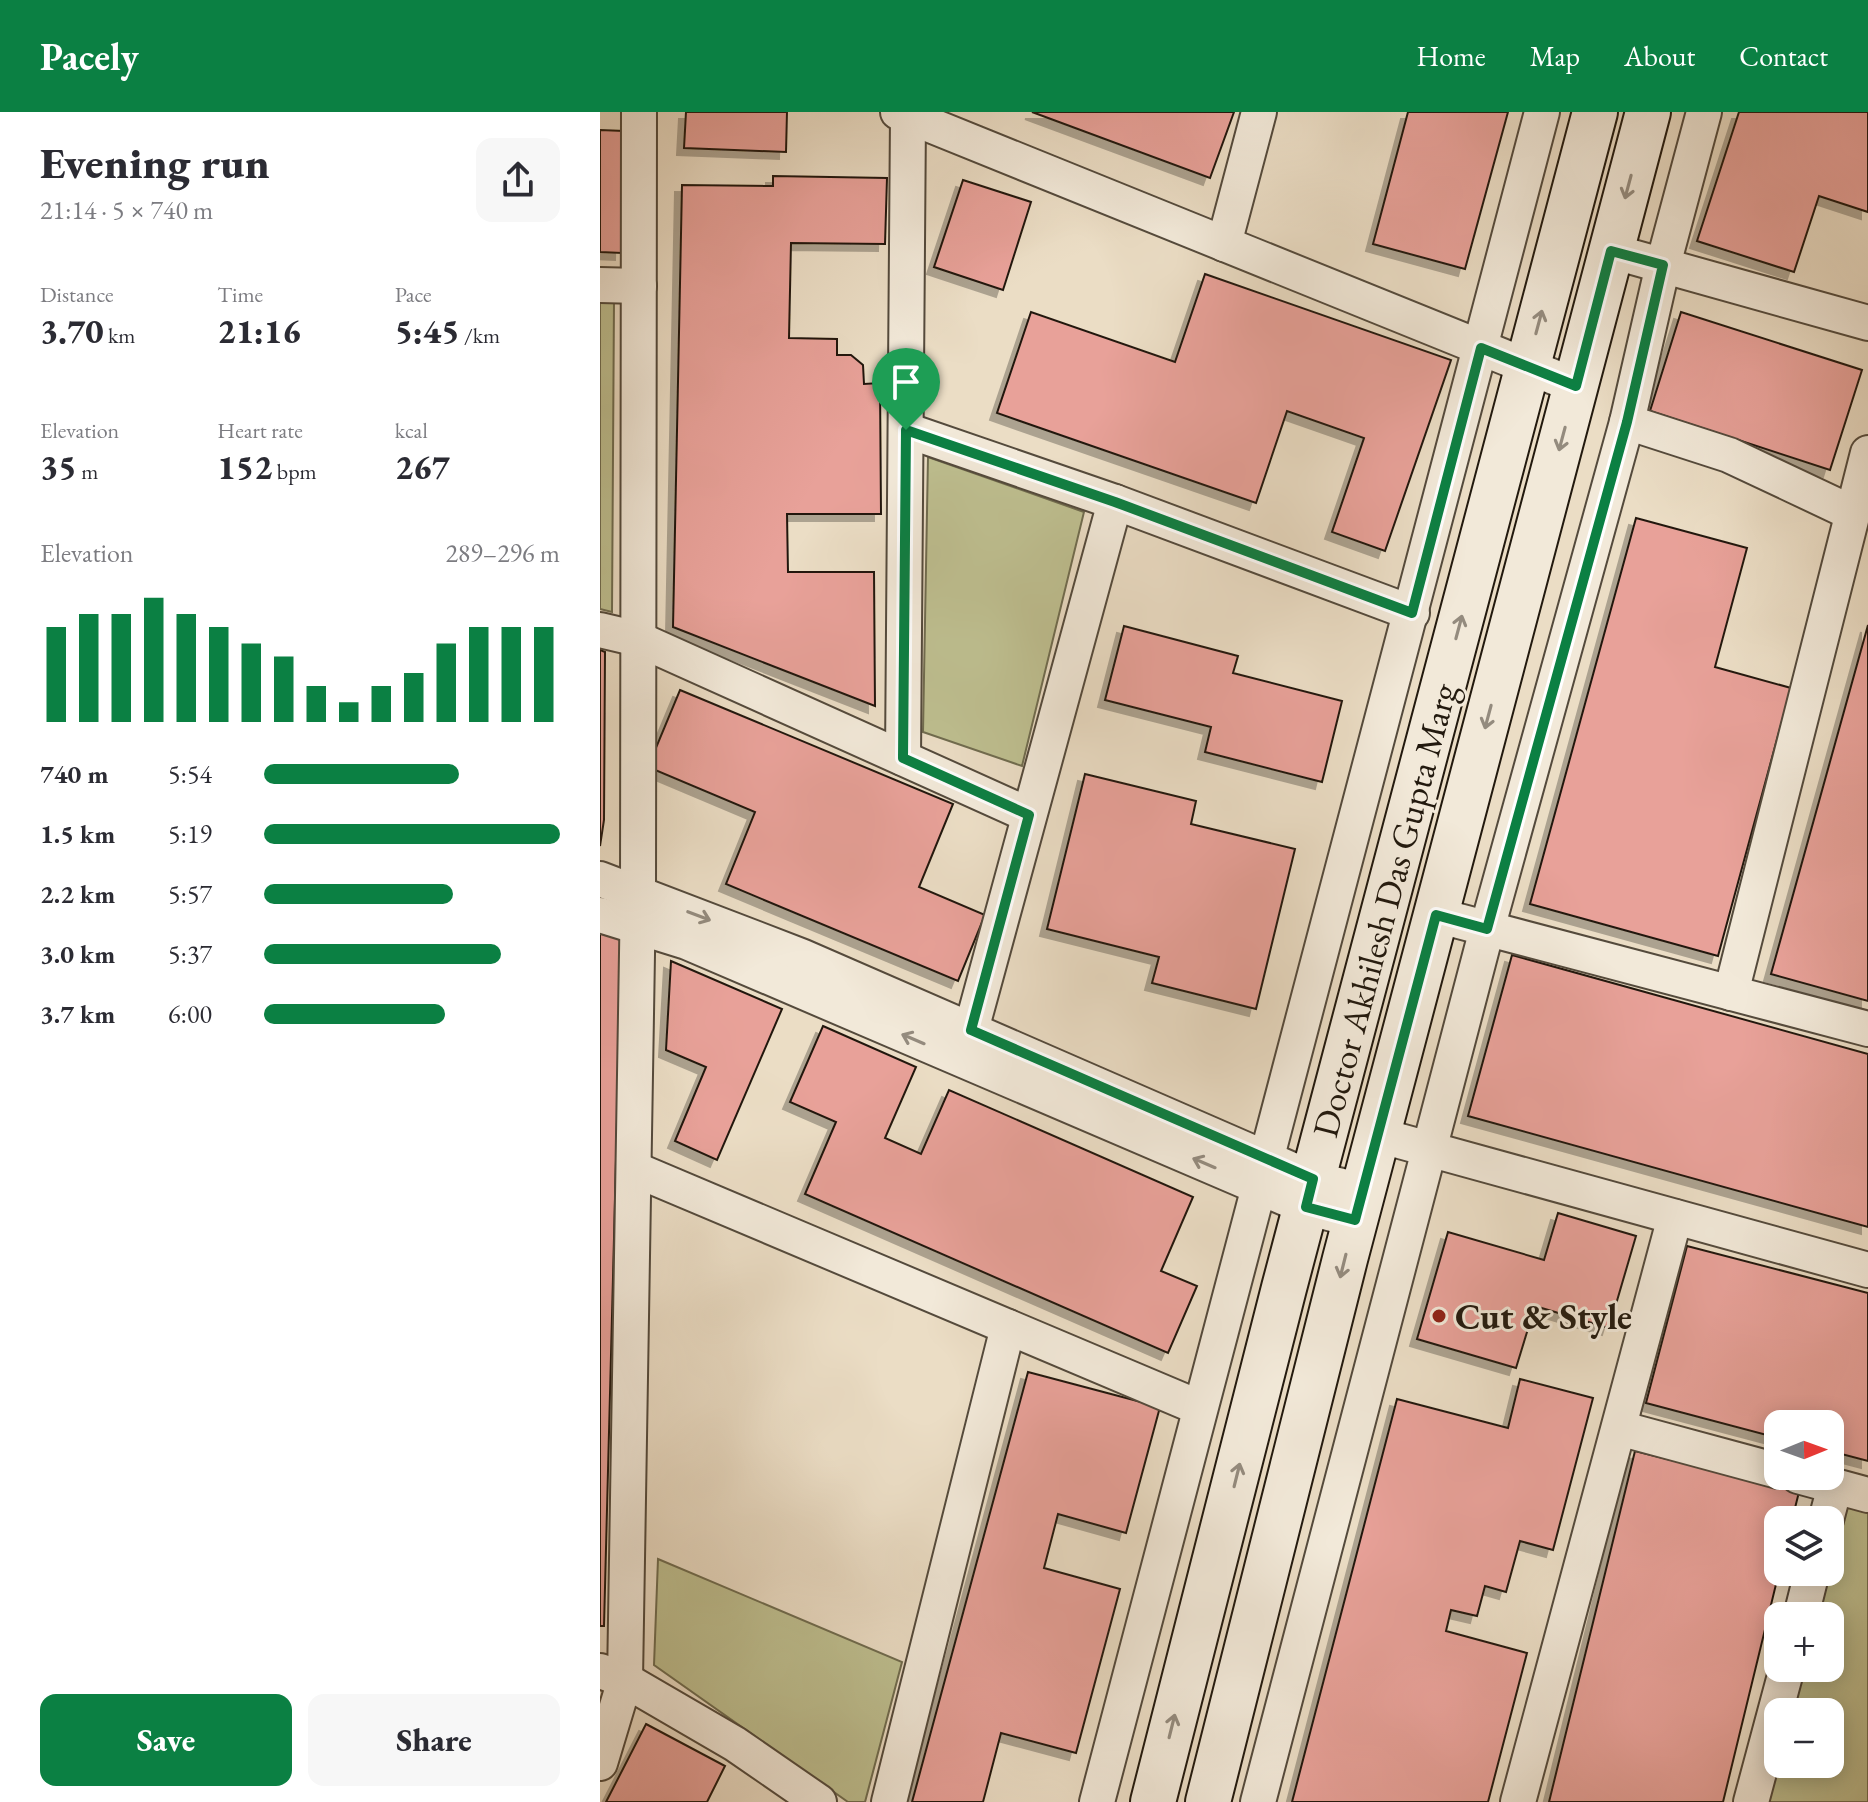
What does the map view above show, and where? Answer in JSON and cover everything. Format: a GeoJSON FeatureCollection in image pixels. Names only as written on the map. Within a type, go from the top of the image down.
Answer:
{"type":"FeatureCollection","features":[{"type":"Feature","properties":{"kind":"street"},"geometry":{"type":"LineString","coordinates":[[600,1763],[613,1675],[634,1169],[638,927],[639,112]]}},
{"type":"Feature","properties":{"kind":"street"},"geometry":{"type":"LineString","coordinates":[[1224,244],[1259,112]]}},
{"type":"Feature","properties":{"kind":"street"},"geometry":{"type":"LineString","coordinates":[[1097,1802],[1542,112]]}},
{"type":"Feature","properties":{"kind":"street","name":"Doctor Akhilesh Das Gupta Marg"},"geometry":{"type":"LineString","coordinates":[[1153,1802],[1595,112]]}},
{"type":"Feature","properties":{"kind":"street","name":"Doctor Akhilesh Das Gupta Marg"},"geometry":{"type":"LineString","coordinates":[[1208,1802],[1359,1206],[1648,112]]}},
{"type":"Feature","properties":{"kind":"street"},"geometry":{"type":"LineString","coordinates":[[1258,1802],[1487,929],[1627,422],[1663,265],[1704,112]]}},
{"type":"Feature","properties":{"kind":"street"},"geometry":{"type":"LineString","coordinates":[[903,758],[906,430],[903,114],[1576,386]]}},
{"type":"Feature","properties":{"kind":"street"},"geometry":{"type":"LineString","coordinates":[[1611,251],[1868,323]]}},
{"type":"Feature","properties":{"kind":"street"},"geometry":{"type":"LineString","coordinates":[[600,285],[639,286]]}},
{"type":"Feature","properties":{"kind":"street"},"geometry":{"type":"LineString","coordinates":[[1627,422],[1729,455],[1852,513]]}},
{"type":"Feature","properties":{"kind":"street"},"geometry":{"type":"LineString","coordinates":[[906,430],[1115,502],[1412,613]]}},
{"type":"Feature","properties":{"kind":"street"},"geometry":{"type":"LineString","coordinates":[[1731,993],[1868,453]]}},
{"type":"Feature","properties":{"kind":"street"},"geometry":{"type":"LineString","coordinates":[[967,1045],[1115,502]]}},
{"type":"Feature","properties":{"kind":"street"},"geometry":{"type":"LineString","coordinates":[[600,630],[638,639],[1029,815]]}},
{"type":"Feature","properties":{"kind":"street"},"geometry":{"type":"LineString","coordinates":[[600,879],[801,956],[967,1045]]}},
{"type":"Feature","properties":{"kind":"street"},"geometry":{"type":"LineString","coordinates":[[600,915],[687,942],[967,1045],[1310,1193],[1359,1206]]}},
{"type":"Feature","properties":{"kind":"street"},"geometry":{"type":"LineString","coordinates":[[1436,915],[1868,1029]]}},
{"type":"Feature","properties":{"kind":"street"},"geometry":{"type":"LineString","coordinates":[[1378,1135],[1868,1270]]}},
{"type":"Feature","properties":{"kind":"street"},"geometry":{"type":"LineString","coordinates":[[634,1169],[1200,1408]]}},
{"type":"Feature","properties":{"kind":"street"},"geometry":{"type":"LineString","coordinates":[[1518,1802],[1675,1217]]}},
{"type":"Feature","properties":{"kind":"street"},"geometry":{"type":"LineString","coordinates":[[889,1802],[1008,1327]]}},
{"type":"Feature","properties":{"kind":"street"},"geometry":{"type":"LineString","coordinates":[[1619,1428],[1764,1467]]}},
{"type":"Feature","properties":{"kind":"street"},"geometry":{"type":"LineString","coordinates":[[1844,1488],[1868,1495]]}},
{"type":"Feature","properties":{"kind":"street"},"geometry":{"type":"LineString","coordinates":[[613,1675],[735,1744],[819,1802]]}},
{"type":"Feature","properties":{"kind":"street"},"geometry":{"type":"LineString","coordinates":[[1751,1802],[1783,1682]]}},
{"type":"Feature","properties":{"kind":"green space"},"geometry":{"type":"Polygon","coordinates":[[[600,300],[614,300],[612,612],[600,609],[600,300]]]}},
{"type":"Feature","properties":{"kind":"green space"},"geometry":{"type":"Polygon","coordinates":[[[928,457],[1084,512],[1022,766],[923,732],[928,457]]]}},
{"type":"Feature","properties":{"kind":"green space"},"geometry":{"type":"Polygon","coordinates":[[[1844,1506],[1868,1513],[1868,1802],[1768,1802],[1774,1778],[1844,1778],[1844,1698],[1794,1698],[1798,1682],[1844,1682],[1844,1602],[1820,1602],[1824,1586],[1844,1586],[1844,1506]]]}},
{"type":"Feature","properties":{"kind":"green space"},"geometry":{"type":"Polygon","coordinates":[[[658,1559],[902,1662],[865,1802],[848,1802],[654,1665],[658,1559]]]}},
{"type":"Feature","properties":{"kind":"building"},"geometry":{"type":"Polygon","coordinates":[[[686,112],[787,112],[786,152],[684,148],[686,112]]]}},
{"type":"Feature","properties":{"kind":"building"},"geometry":{"type":"Polygon","coordinates":[[[1032,112],[1234,112],[1210,178],[1032,112]]]}},
{"type":"Feature","properties":{"kind":"building"},"geometry":{"type":"Polygon","coordinates":[[[1408,112],[1508,112],[1465,269],[1373,244],[1408,112]]]}},
{"type":"Feature","properties":{"kind":"building"},"geometry":{"type":"Polygon","coordinates":[[[1739,112],[1868,112],[1868,212],[1819,196],[1794,272],[1697,241],[1739,112]]]}},
{"type":"Feature","properties":{"kind":"building"},"geometry":{"type":"Polygon","coordinates":[[[600,130],[624,131],[622,253],[600,252],[600,130]]]}},
{"type":"Feature","properties":{"kind":"building"},"geometry":{"type":"Polygon","coordinates":[[[773,176],[887,178],[885,244],[791,243],[789,338],[837,339],[837,355],[851,355],[863,365],[864,384],[880,383],[881,514],[787,514],[788,572],[874,572],[875,706],[673,627],[682,185],[773,186],[773,176]]]}},
{"type":"Feature","properties":{"kind":"building"},"geometry":{"type":"Polygon","coordinates":[[[963,180],[1031,202],[1003,290],[934,267],[963,180]]]}},
{"type":"Feature","properties":{"kind":"building"},"geometry":{"type":"Polygon","coordinates":[[[1205,274],[1451,360],[1385,551],[1332,532],[1364,438],[1287,411],[1256,503],[997,413],[1031,312],[1175,362],[1205,274]]]}},
{"type":"Feature","properties":{"kind":"building"},"geometry":{"type":"Polygon","coordinates":[[[1681,312],[1862,370],[1830,470],[1650,411],[1681,312]]]}},
{"type":"Feature","properties":{"kind":"building"},"geometry":{"type":"Polygon","coordinates":[[[1636,518],[1747,548],[1715,667],[1791,688],[1718,956],[1530,904],[1636,518]]]}},
{"type":"Feature","properties":{"kind":"building"},"geometry":{"type":"Polygon","coordinates":[[[1868,625],[1868,1001],[1771,974],[1868,625]]]}},
{"type":"Feature","properties":{"kind":"building"},"geometry":{"type":"Polygon","coordinates":[[[1124,626],[1238,656],[1233,673],[1342,701],[1322,782],[1205,752],[1211,727],[1105,700],[1124,626]]]}},
{"type":"Feature","properties":{"kind":"building"},"geometry":{"type":"Polygon","coordinates":[[[600,650],[605,652],[604,820],[600,846],[600,650]]]}},
{"type":"Feature","properties":{"kind":"building"},"geometry":{"type":"Polygon","coordinates":[[[680,690],[953,804],[919,887],[985,915],[958,981],[726,884],[755,812],[648,767],[680,690]]]}},
{"type":"Feature","properties":{"kind":"building"},"geometry":{"type":"Polygon","coordinates":[[[1085,774],[1196,801],[1191,824],[1295,849],[1256,1009],[1152,983],[1159,957],[1047,929],[1085,774]]]}},
{"type":"Feature","properties":{"kind":"building"},"geometry":{"type":"Polygon","coordinates":[[[600,929],[622,929],[604,1626],[600,1626],[600,929]]]}},
{"type":"Feature","properties":{"kind":"building"},"geometry":{"type":"Polygon","coordinates":[[[1512,955],[1868,1054],[1868,1227],[1468,1116],[1512,955]]]}},
{"type":"Feature","properties":{"kind":"building"},"geometry":{"type":"Polygon","coordinates":[[[671,961],[782,1009],[717,1160],[675,1141],[706,1067],[666,1050],[671,961]]]}},
{"type":"Feature","properties":{"kind":"building"},"geometry":{"type":"Polygon","coordinates":[[[823,1026],[916,1067],[885,1138],[921,1154],[949,1090],[1193,1197],[1161,1271],[1197,1286],[1168,1353],[805,1194],[836,1122],[790,1102],[823,1026]]]}},
{"type":"Feature","properties":{"kind":"building"},"geometry":{"type":"Polygon","coordinates":[[[1558,1213],[1636,1236],[1609,1328],[1535,1306],[1516,1368],[1417,1339],[1448,1232],[1544,1260],[1558,1213]]]}},
{"type":"Feature","properties":{"kind":"building"},"geometry":{"type":"Polygon","coordinates":[[[1687,1246],[1868,1293],[1868,1461],[1844,1455],[1844,1410],[1764,1410],[1764,1434],[1646,1403],[1687,1246]]]}},
{"type":"Feature","properties":{"kind":"building"},"geometry":{"type":"Polygon","coordinates":[[[1028,1372],[1160,1407],[1126,1533],[1058,1514],[1044,1568],[1120,1589],[1076,1753],[1001,1733],[983,1802],[912,1802],[1028,1372]]]}},
{"type":"Feature","properties":{"kind":"building"},"geometry":{"type":"Polygon","coordinates":[[[1520,1379],[1593,1398],[1553,1550],[1520,1541],[1506,1592],[1485,1586],[1477,1616],[1451,1610],[1446,1631],[1527,1653],[1488,1802],[1292,1802],[1397,1399],[1508,1428],[1520,1379]]]}},
{"type":"Feature","properties":{"kind":"building"},"geometry":{"type":"Polygon","coordinates":[[[1635,1451],[1764,1483],[1764,1490],[1799,1492],[1796,1506],[1764,1506],[1764,1586],[1776,1586],[1772,1602],[1764,1602],[1764,1634],[1723,1802],[1549,1802],[1635,1451]]]}},
{"type":"Feature","properties":{"kind":"building"},"geometry":{"type":"Polygon","coordinates":[[[646,1724],[725,1766],[707,1802],[606,1802],[646,1724]]]}},
{"type":"Feature","properties":{"kind":"place","name":"Cut & Style"},"geometry":{"type":"Point","coordinates":[1439,1316]}},
{"type":"Feature","properties":{"kind":"route"},"geometry":{"type":"LineString","coordinates":[[1611,251],[1663,265],[1627,422],[1487,929],[1436,915],[1355,1220],[1306,1207],[1313,1179],[971,1030],[1029,815],[903,758],[906,430],[1115,502],[1412,613],[1481,348],[1576,386],[1611,251]]}}]}
